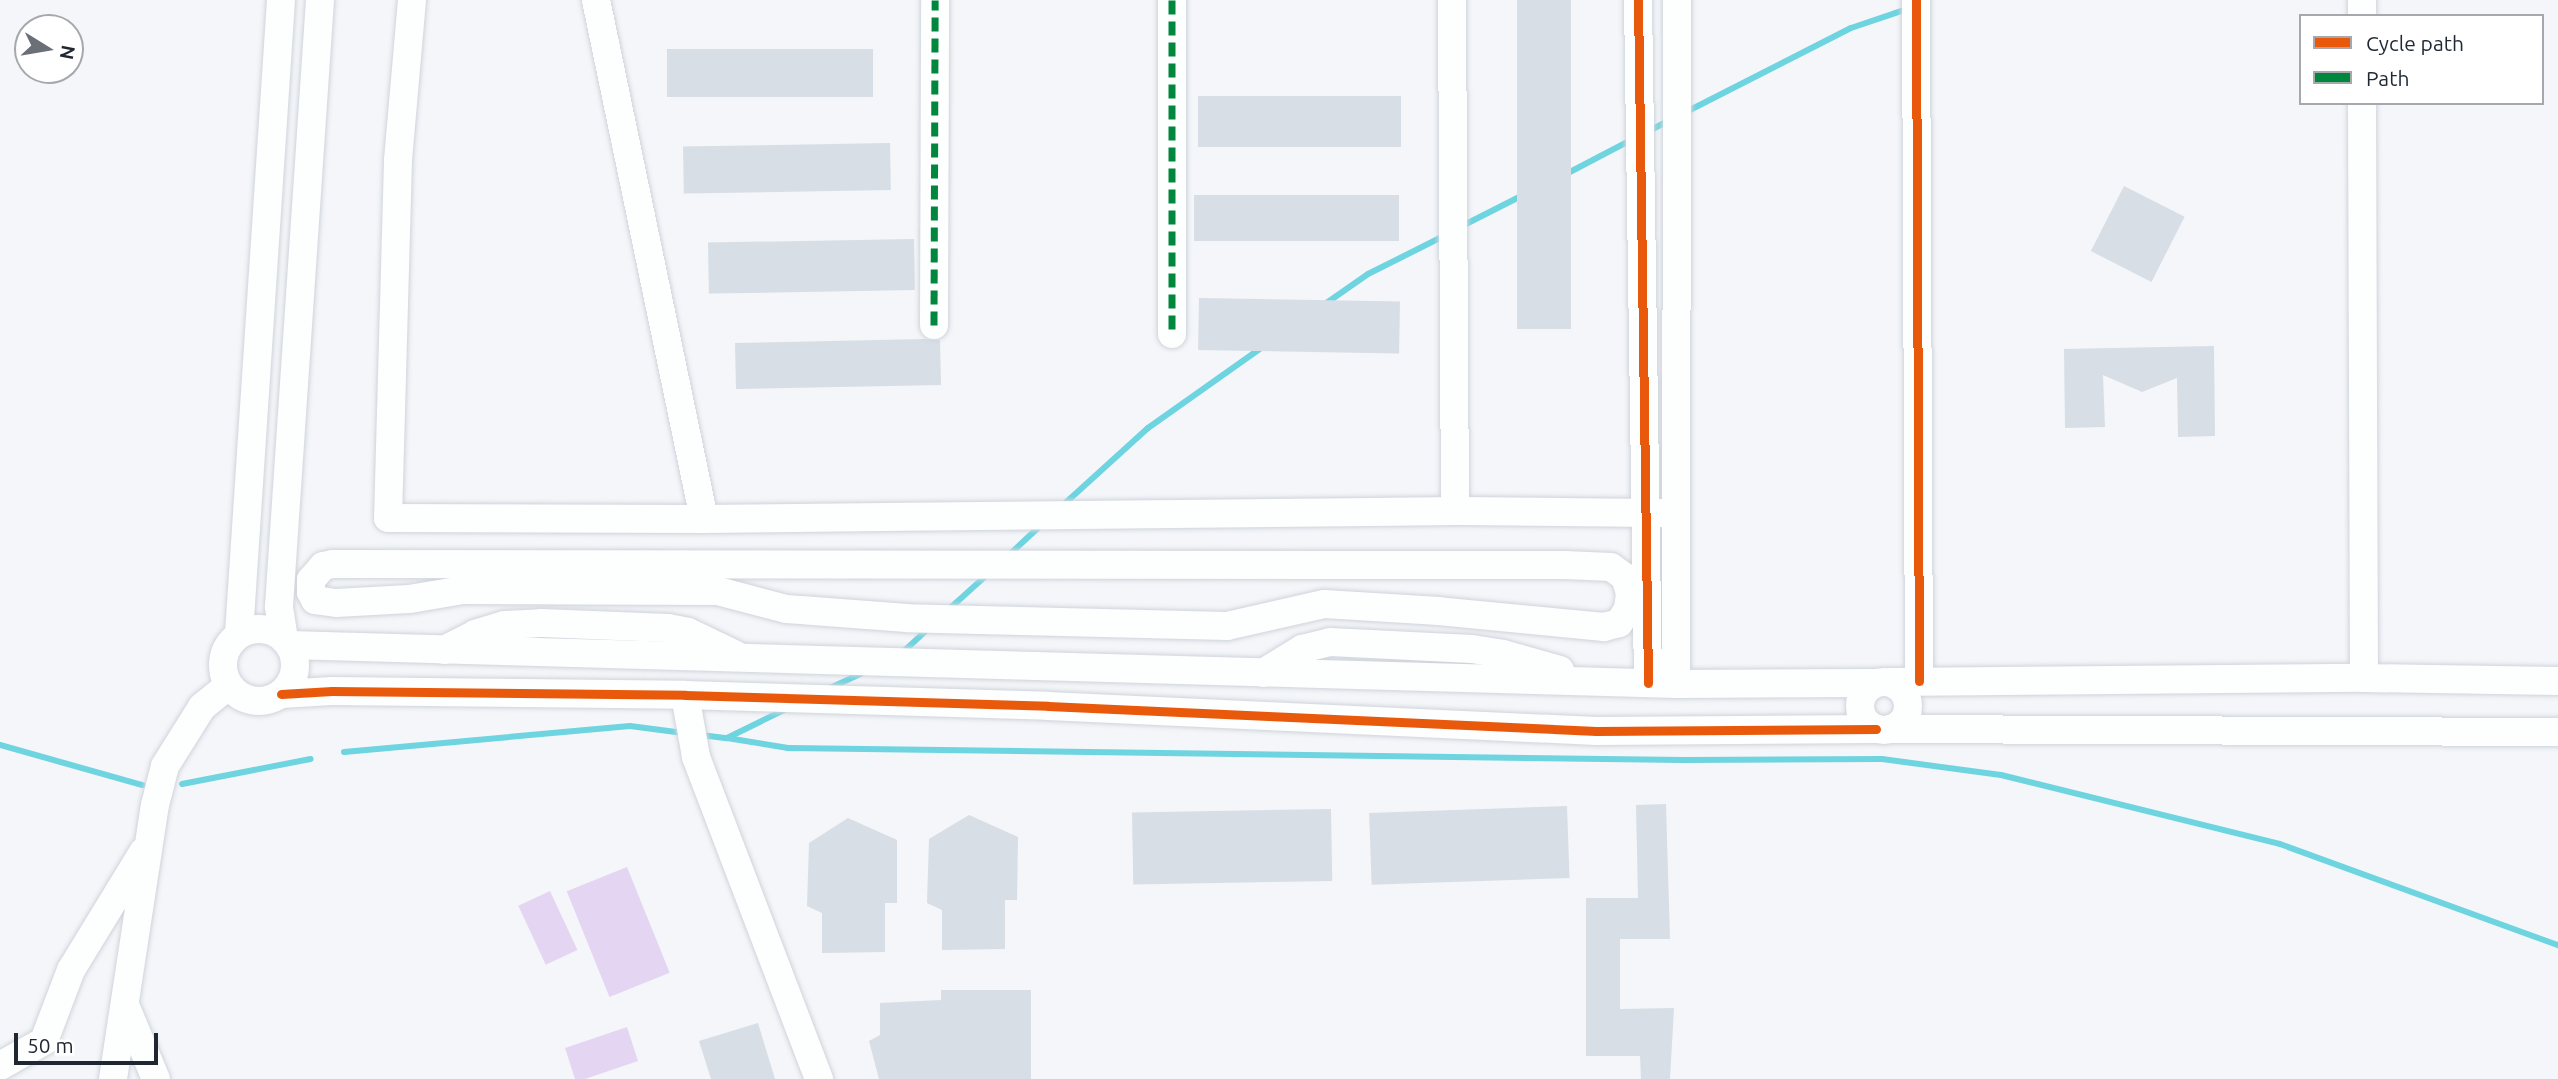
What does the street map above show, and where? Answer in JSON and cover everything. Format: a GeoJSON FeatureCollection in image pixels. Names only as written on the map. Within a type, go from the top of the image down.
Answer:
{"type":"FeatureCollection","features":[{"type":"Feature","properties":{"kind":"street"},"geometry":{"type":"LineString","coordinates":[[239,634],[281,0]]}},
{"type":"Feature","properties":{"kind":"street"},"geometry":{"type":"LineString","coordinates":[[281,694],[294,673],[295,661],[286,642],[279,606],[320,0]]}},
{"type":"Feature","properties":{"kind":"street"},"geometry":{"type":"LineString","coordinates":[[412,0],[398,161],[388,518],[704,519],[1455,511],[1676,513]]}},
{"type":"Feature","properties":{"kind":"street"},"geometry":{"type":"LineString","coordinates":[[596,0],[704,519]]}},
{"type":"Feature","properties":{"kind":"street"},"geometry":{"type":"LineString","coordinates":[[934,325],[935,0]]}},
{"type":"Feature","properties":{"kind":"street"},"geometry":{"type":"LineString","coordinates":[[1172,0],[1172,334]]}},
{"type":"Feature","properties":{"kind":"street"},"geometry":{"type":"LineString","coordinates":[[1452,0],[1455,511]]}},
{"type":"Feature","properties":{"kind":"street"},"geometry":{"type":"LineString","coordinates":[[1638,0],[1644,513],[1662,683]]}},
{"type":"Feature","properties":{"kind":"street"},"geometry":{"type":"LineString","coordinates":[[1662,683],[1676,513],[1677,0]]}},
{"type":"Feature","properties":{"kind":"street"},"geometry":{"type":"LineString","coordinates":[[1916,0],[1919,681]]}},
{"type":"Feature","properties":{"kind":"street"},"geometry":{"type":"LineString","coordinates":[[2362,105],[2364,678]]}},
{"type":"Feature","properties":{"kind":"street"},"geometry":{"type":"LineString","coordinates":[[1388,564],[620,564],[568,578],[463,590],[434,597],[337,603],[315,600],[311,592],[316,571],[333,564],[568,578],[620,592],[718,590],[786,609],[907,618],[1227,626],[1252,623],[1307,605],[1439,611],[1604,628],[1619,623],[1628,609],[1630,593],[1625,577],[1611,568],[1388,564]]}},
{"type":"Feature","properties":{"kind":"street"},"geometry":{"type":"LineString","coordinates":[[620,564],[621,626]]}},
{"type":"Feature","properties":{"kind":"street"},"geometry":{"type":"LineString","coordinates":[[1388,564],[1389,645]]}},
{"type":"Feature","properties":{"kind":"street"},"geometry":{"type":"LineString","coordinates":[[1437,647],[1441,564]]}},
{"type":"Feature","properties":{"kind":"street"},"geometry":{"type":"LineString","coordinates":[[568,578],[570,624]]}},
{"type":"Feature","properties":{"kind":"street"},"geometry":{"type":"LineString","coordinates":[[441,652],[475,634],[505,625],[570,624],[688,632],[744,660]]}},
{"type":"Feature","properties":{"kind":"street"},"geometry":{"type":"LineString","coordinates":[[2558,681],[2364,678],[1599,682],[441,652],[286,642],[262,629],[239,634],[230,642],[222,663],[228,686],[236,694],[258,702],[281,694],[332,691],[685,695],[1035,705],[1596,731],[1883,729],[2558,732]]}},
{"type":"Feature","properties":{"kind":"street"},"geometry":{"type":"LineString","coordinates":[[1263,673],[1302,649],[1330,642],[1437,647],[1503,654],[1599,682]]}},
{"type":"Feature","properties":{"kind":"street"},"geometry":{"type":"LineString","coordinates":[[1883,682],[1903,691],[1908,706],[1903,721],[1883,729],[1867,724],[1859,709],[1862,693],[1883,682]]}},
{"type":"Feature","properties":{"kind":"street"},"geometry":{"type":"LineString","coordinates":[[113,1079],[150,841],[165,766],[202,707],[228,686]]}},
{"type":"Feature","properties":{"kind":"street"},"geometry":{"type":"LineString","coordinates":[[685,695],[696,757],[819,1079]]}},
{"type":"Feature","properties":{"kind":"street"},"geometry":{"type":"LineString","coordinates":[[0,1066],[44,1041],[71,970],[150,841]]}},
{"type":"Feature","properties":{"kind":"street"},"geometry":{"type":"LineString","coordinates":[[125,1005],[156,1079]]}},
{"type":"Feature","properties":{"kind":"shaded area"},"geometry":{"type":"Polygon","coordinates":[[[627,867],[670,973],[609,997],[567,891],[627,867]]]}},
{"type":"Feature","properties":{"kind":"shaded area"},"geometry":{"type":"Polygon","coordinates":[[[550,891],[577,950],[546,965],[518,906],[550,891]]]}},
{"type":"Feature","properties":{"kind":"shaded area"},"geometry":{"type":"Polygon","coordinates":[[[627,1027],[638,1061],[585,1079],[575,1079],[565,1048],[627,1027]]]}},
{"type":"Feature","properties":{"kind":"building"},"geometry":{"type":"Polygon","coordinates":[[[1517,0],[1571,0],[1571,329],[1517,329],[1517,0]]]}},
{"type":"Feature","properties":{"kind":"building"},"geometry":{"type":"Polygon","coordinates":[[[667,49],[873,49],[873,97],[667,97],[667,49]]]}},
{"type":"Feature","properties":{"kind":"building"},"geometry":{"type":"Polygon","coordinates":[[[1198,96],[1401,96],[1401,147],[1198,147],[1198,96]]]}},
{"type":"Feature","properties":{"kind":"building"},"geometry":{"type":"Polygon","coordinates":[[[890,143],[891,190],[684,194],[683,147],[890,143]]]}},
{"type":"Feature","properties":{"kind":"building"},"geometry":{"type":"Polygon","coordinates":[[[2124,186],[2185,217],[2151,282],[2091,251],[2124,186]]]}},
{"type":"Feature","properties":{"kind":"building"},"geometry":{"type":"Polygon","coordinates":[[[1194,195],[1399,195],[1399,241],[1194,241],[1194,195]]]}},
{"type":"Feature","properties":{"kind":"building"},"geometry":{"type":"Polygon","coordinates":[[[914,239],[915,290],[709,294],[708,243],[914,239]]]}},
{"type":"Feature","properties":{"kind":"building"},"geometry":{"type":"Polygon","coordinates":[[[1199,298],[1400,302],[1399,354],[1198,350],[1199,298]]]}},
{"type":"Feature","properties":{"kind":"building"},"geometry":{"type":"Polygon","coordinates":[[[940,340],[941,385],[736,389],[735,343],[940,340]]]}},
{"type":"Feature","properties":{"kind":"building"},"geometry":{"type":"Polygon","coordinates":[[[2214,346],[2215,436],[2178,437],[2177,378],[2142,392],[2103,375],[2105,427],[2065,428],[2064,349],[2214,346]]]}},
{"type":"Feature","properties":{"kind":"building"},"geometry":{"type":"Polygon","coordinates":[[[1666,804],[1670,939],[1620,939],[1620,1009],[1674,1008],[1670,1079],[1641,1079],[1640,1056],[1586,1056],[1586,898],[1638,898],[1636,805],[1666,804]]]}},
{"type":"Feature","properties":{"kind":"building"},"geometry":{"type":"Polygon","coordinates":[[[1567,806],[1570,878],[1372,885],[1369,813],[1567,806]]]}},
{"type":"Feature","properties":{"kind":"building"},"geometry":{"type":"Polygon","coordinates":[[[1331,809],[1332,881],[1133,884],[1132,812],[1331,809]]]}},
{"type":"Feature","properties":{"kind":"building"},"geometry":{"type":"Polygon","coordinates":[[[969,815],[1018,837],[1017,900],[1005,900],[1005,949],[942,950],[942,910],[927,903],[929,839],[969,815]]]}},
{"type":"Feature","properties":{"kind":"building"},"geometry":{"type":"Polygon","coordinates":[[[848,818],[897,840],[897,903],[885,903],[885,952],[822,953],[822,913],[807,906],[809,843],[848,818]]]}},
{"type":"Feature","properties":{"kind":"building"},"geometry":{"type":"Polygon","coordinates":[[[941,990],[1031,990],[1031,1079],[879,1079],[869,1041],[880,1035],[880,1003],[941,1000],[941,990]]]}},
{"type":"Feature","properties":{"kind":"building"},"geometry":{"type":"Polygon","coordinates":[[[758,1023],[775,1079],[711,1079],[699,1041],[758,1023]]]}},
{"type":"Feature","properties":{"kind":"waterway"},"geometry":{"type":"LineString","coordinates":[[1686,112],[1851,28],[1907,9]]}},
{"type":"Feature","properties":{"kind":"waterway"},"geometry":{"type":"LineString","coordinates":[[1649,131],[1670,120]]}},
{"type":"Feature","properties":{"kind":"waterway"},"geometry":{"type":"LineString","coordinates":[[1568,173],[1633,139]]}},
{"type":"Feature","properties":{"kind":"waterway"},"geometry":{"type":"LineString","coordinates":[[1462,226],[1527,193]]}},
{"type":"Feature","properties":{"kind":"waterway"},"geometry":{"type":"LineString","coordinates":[[1325,304],[1368,274],[1446,235]]}},
{"type":"Feature","properties":{"kind":"waterway"},"geometry":{"type":"LineString","coordinates":[[1062,506],[1148,428],[1264,346]]}},
{"type":"Feature","properties":{"kind":"waterway"},"geometry":{"type":"LineString","coordinates":[[1008,556],[1041,525]]}},
{"type":"Feature","properties":{"kind":"waterway"},"geometry":{"type":"LineString","coordinates":[[948,610],[989,573]]}},
{"type":"Feature","properties":{"kind":"waterway"},"geometry":{"type":"LineString","coordinates":[[902,653],[930,627]]}},
{"type":"Feature","properties":{"kind":"waterway"},"geometry":{"type":"LineString","coordinates":[[830,688],[864,672]]}},
{"type":"Feature","properties":{"kind":"waterway"},"geometry":{"type":"LineString","coordinates":[[701,735],[727,738],[788,708]]}},
{"type":"Feature","properties":{"kind":"waterway"},"geometry":{"type":"LineString","coordinates":[[344,752],[630,726],[684,733]]}},
{"type":"Feature","properties":{"kind":"waterway"},"geometry":{"type":"LineString","coordinates":[[727,738],[788,748],[1684,760],[1882,759],[2001,775],[2280,844],[2558,945]]}},
{"type":"Feature","properties":{"kind":"waterway"},"geometry":{"type":"LineString","coordinates":[[0,745],[142,785]]}},
{"type":"Feature","properties":{"kind":"waterway"},"geometry":{"type":"LineString","coordinates":[[182,784],[311,759]]}},
{"type":"Feature","properties":{"kind":"marked path"},"geometry":{"type":"LineString","coordinates":[[934,325],[935,0]]}},
{"type":"Feature","properties":{"kind":"marked path"},"geometry":{"type":"LineString","coordinates":[[1172,0],[1172,334]]}},
{"type":"Feature","properties":{"kind":"cycle path"},"geometry":{"type":"LineString","coordinates":[[1638,0],[1648,683]]}},
{"type":"Feature","properties":{"kind":"cycle path"},"geometry":{"type":"LineString","coordinates":[[1916,0],[1919,681]]}},
{"type":"Feature","properties":{"kind":"cycle path"},"geometry":{"type":"LineString","coordinates":[[281,694],[332,691],[685,695],[1048,706],[1596,731],[1876,729]]}}]}
